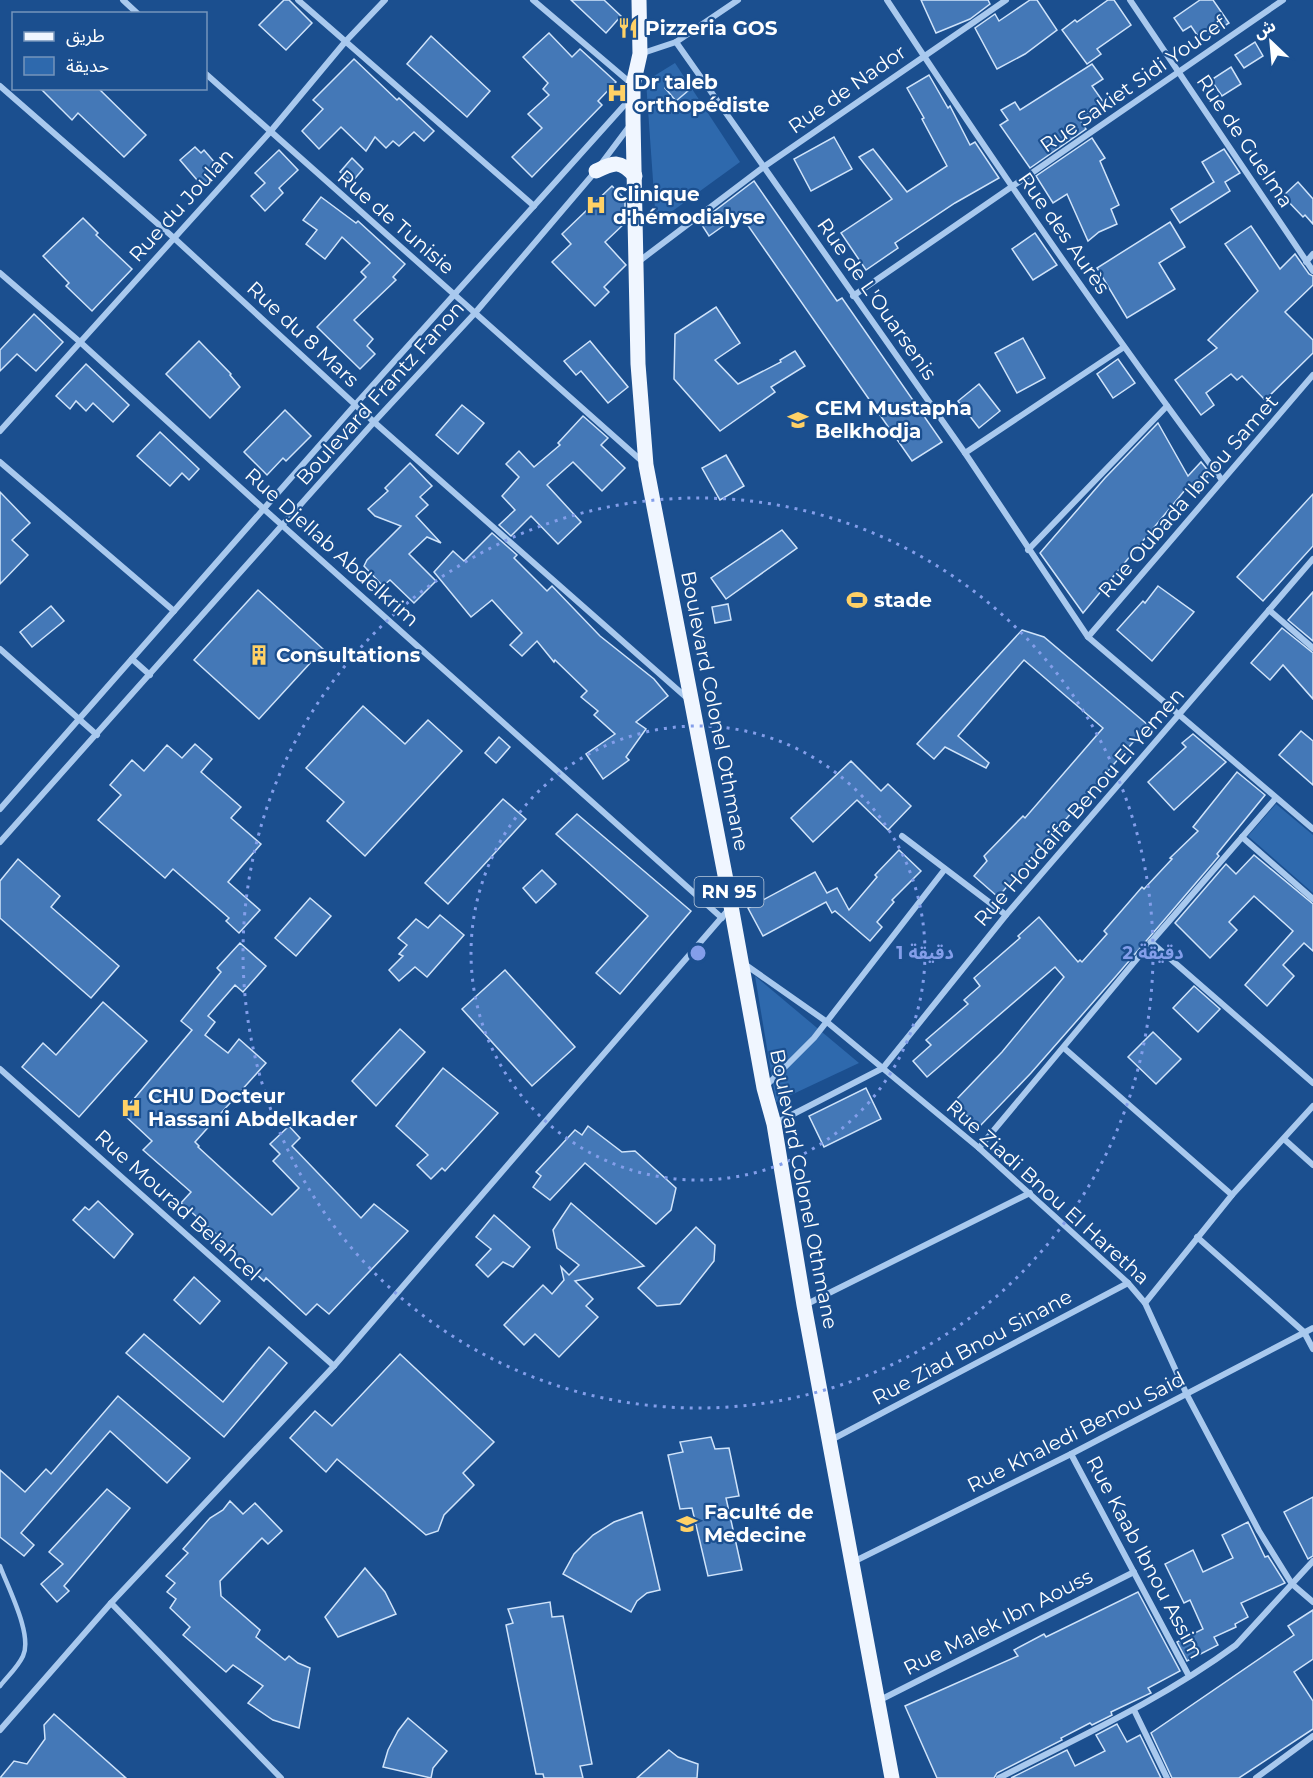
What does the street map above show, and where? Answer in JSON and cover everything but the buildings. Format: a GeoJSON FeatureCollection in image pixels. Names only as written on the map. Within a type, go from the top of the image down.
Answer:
{"type":"FeatureCollection","features":[{"type":"Feature","properties":{"kind":"main road","name":"Boulevard Colonel Othmane"},"geometry":{"type":"LineString","coordinates":[[639,0],[640,54],[634,90],[633,120],[638,364],[646,465],[692,702],[727,912],[741,961],[764,1088],[774,1124],[804,1305],[892,1778]]}},
{"type":"Feature","properties":{"kind":"main road"},"geometry":{"type":"LineString","coordinates":[[596,171],[611,164],[620,164],[634,176]]}},
{"type":"Feature","properties":{"kind":"street"},"geometry":{"type":"LineString","coordinates":[[123,0],[136,12]]}},
{"type":"Feature","properties":{"kind":"street"},"geometry":{"type":"LineString","coordinates":[[298,0],[534,206]]}},
{"type":"Feature","properties":{"kind":"street","name":"Rue du Joulan"},"geometry":{"type":"LineString","coordinates":[[0,431],[270,132],[345,42],[385,0]]}},
{"type":"Feature","properties":{"kind":"street"},"geometry":{"type":"LineString","coordinates":[[0,809],[455,296],[634,90],[533,0]]}},
{"type":"Feature","properties":{"kind":"street"},"geometry":{"type":"LineString","coordinates":[[640,54],[676,42],[738,0]]}},
{"type":"Feature","properties":{"kind":"street","name":"Rue des Aurès"},"geometry":{"type":"LineString","coordinates":[[887,0],[1011,188],[1222,480]]}},
{"type":"Feature","properties":{"kind":"street","name":"Rue de Nador"},"geometry":{"type":"LineString","coordinates":[[636,263],[765,166],[1006,0]]}},
{"type":"Feature","properties":{"kind":"street","name":"Rue de Guelma"},"geometry":{"type":"LineString","coordinates":[[1130,0],[1313,271]]}},
{"type":"Feature","properties":{"kind":"street","name":"Rue Sakiet Sidi Youcef"},"geometry":{"type":"LineString","coordinates":[[853,296],[1283,0]]}},
{"type":"Feature","properties":{"kind":"street","name":"Rue de L'Ouarsenis"},"geometry":{"type":"LineString","coordinates":[[676,42],[965,453],[1088,637],[1313,829]]}},
{"type":"Feature","properties":{"kind":"street","name":"Rue de Tunisie"},"geometry":{"type":"LineString","coordinates":[[207,75],[646,465]]}},
{"type":"Feature","properties":{"kind":"street","name":"Rue du 8 Mars"},"geometry":{"type":"LineString","coordinates":[[0,86],[174,238],[374,422],[692,702]]}},
{"type":"Feature","properties":{"kind":"street","name":"Boulevard Frantz Fanon"},"geometry":{"type":"LineString","coordinates":[[0,842],[284,526],[374,422],[475,313],[596,171],[633,120]]}},
{"type":"Feature","properties":{"kind":"street"},"geometry":{"type":"LineString","coordinates":[[1306,262],[1313,254]]}},
{"type":"Feature","properties":{"kind":"street","name":"Rue Djellab Abdelkrim"},"geometry":{"type":"LineString","coordinates":[[0,273],[80,342],[265,510],[727,912]]}},
{"type":"Feature","properties":{"kind":"street"},"geometry":{"type":"LineString","coordinates":[[965,453],[1124,347]]}},
{"type":"Feature","properties":{"kind":"street","name":"Rue Oubada Ibnou Samet"},"geometry":{"type":"LineString","coordinates":[[1088,637],[1313,375]]}},
{"type":"Feature","properties":{"kind":"street"},"geometry":{"type":"LineString","coordinates":[[1028,550],[1167,406]]}},
{"type":"Feature","properties":{"kind":"street"},"geometry":{"type":"LineString","coordinates":[[0,462],[174,611]]}},
{"type":"Feature","properties":{"kind":"street","name":"Rue Houdaifa Benou El Yemen"},"geometry":{"type":"LineString","coordinates":[[774,1124],[883,1068],[1006,915],[1313,559]]}},
{"type":"Feature","properties":{"kind":"street"},"geometry":{"type":"LineString","coordinates":[[1269,610],[1313,648]]}},
{"type":"Feature","properties":{"kind":"street"},"geometry":{"type":"LineString","coordinates":[[0,650],[97,735]]}},
{"type":"Feature","properties":{"kind":"street"},"geometry":{"type":"LineString","coordinates":[[132,659],[150,675]]}},
{"type":"Feature","properties":{"kind":"street"},"geometry":{"type":"LineString","coordinates":[[979,1148],[1151,942],[1276,798]]}},
{"type":"Feature","properties":{"kind":"street"},"geometry":{"type":"LineString","coordinates":[[902,836],[1006,915]]}},
{"type":"Feature","properties":{"kind":"street"},"geometry":{"type":"LineString","coordinates":[[1242,837],[1313,899]]}},
{"type":"Feature","properties":{"kind":"street"},"geometry":{"type":"LineString","coordinates":[[764,1088],[814,1038],[945,869]]}},
{"type":"Feature","properties":{"kind":"street"},"geometry":{"type":"LineString","coordinates":[[0,1730],[111,1603],[334,1365],[727,912]]}},
{"type":"Feature","properties":{"kind":"street"},"geometry":{"type":"LineString","coordinates":[[1151,942],[1313,1083]]}},
{"type":"Feature","properties":{"kind":"street","name":"Rue Ziadi Bnou El Haretha"},"geometry":{"type":"LineString","coordinates":[[741,961],[827,1022],[883,1068],[979,1148],[1128,1283],[1145,1303],[1186,1395],[1258,1531],[1292,1584],[1313,1602]]}},
{"type":"Feature","properties":{"kind":"street"},"geometry":{"type":"LineString","coordinates":[[1064,1048],[1232,1195]]}},
{"type":"Feature","properties":{"kind":"street","name":"Rue Mourad Belahcel"},"geometry":{"type":"LineString","coordinates":[[0,1069],[334,1365]]}},
{"type":"Feature","properties":{"kind":"street"},"geometry":{"type":"LineString","coordinates":[[1145,1303],[1232,1195],[1313,1106]]}},
{"type":"Feature","properties":{"kind":"street"},"geometry":{"type":"LineString","coordinates":[[1284,1139],[1313,1165]]}},
{"type":"Feature","properties":{"kind":"street"},"geometry":{"type":"LineString","coordinates":[[804,1305],[1030,1193]]}},
{"type":"Feature","properties":{"kind":"street"},"geometry":{"type":"LineString","coordinates":[[1197,1237],[1304,1332],[1313,1349]]}},
{"type":"Feature","properties":{"kind":"street","name":"Rue Ziad Bnou Sinane"},"geometry":{"type":"LineString","coordinates":[[830,1440],[1128,1283]]}},
{"type":"Feature","properties":{"kind":"street","name":"Rue Khaledi Benou Said"},"geometry":{"type":"LineString","coordinates":[[853,1562],[1071,1454],[1313,1328]]}},
{"type":"Feature","properties":{"kind":"street","name":"Rue Kaab Ibnou Assim"},"geometry":{"type":"LineString","coordinates":[[1071,1454],[1189,1676]]}},
{"type":"Feature","properties":{"kind":"street"},"geometry":{"type":"LineString","coordinates":[[999,1778],[1134,1710],[1236,1645],[1313,1561]]}},
{"type":"Feature","properties":{"kind":"street","name":"Rue Malek Ibn Aouss"},"geometry":{"type":"LineString","coordinates":[[878,1701],[1134,1572]]}},
{"type":"Feature","properties":{"kind":"street"},"geometry":{"type":"LineString","coordinates":[[111,1603],[281,1778]]}},
{"type":"Feature","properties":{"kind":"street"},"geometry":{"type":"LineString","coordinates":[[1134,1710],[1167,1778]]}},
{"type":"Feature","properties":{"kind":"street"},"geometry":{"type":"LineString","coordinates":[[1256,1778],[1313,1736]]}},
{"type":"Feature","properties":{"kind":"lane"},"geometry":{"type":"LineString","coordinates":[[0,1566],[25,1632],[26,1646],[22,1657],[0,1686]]}},
{"type":"Feature","properties":{"kind":"green space"},"geometry":{"type":"Polygon","coordinates":[[[675,63],[740,162],[656,223],[646,81],[675,63]]]}},
{"type":"Feature","properties":{"kind":"green space"},"geometry":{"type":"Polygon","coordinates":[[[1276,804],[1313,835],[1313,893],[1248,836],[1276,804]]]}},
{"type":"Feature","properties":{"kind":"green space"},"geometry":{"type":"Polygon","coordinates":[[[755,976],[859,1063],[776,1102],[755,976]]]}},
{"type":"Feature","properties":{"kind":"place","name":"Pizzeria GOS"},"geometry":{"type":"Point","coordinates":[628,28]}},
{"type":"Feature","properties":{"kind":"place","name":"Dr taleb orthopédiste"},"geometry":{"type":"Point","coordinates":[617,93]}},
{"type":"Feature","properties":{"kind":"place","name":"Clinique d'hémodialyse"},"geometry":{"type":"Point","coordinates":[596,205]}},
{"type":"Feature","properties":{"kind":"place","name":"CEM Mustapha Belkhodja"},"geometry":{"type":"Point","coordinates":[798,420]}},
{"type":"Feature","properties":{"kind":"place","name":"stade"},"geometry":{"type":"Point","coordinates":[857,600]}},
{"type":"Feature","properties":{"kind":"place","name":"Consultations"},"geometry":{"type":"Point","coordinates":[259,655]}},
{"type":"Feature","properties":{"kind":"place","name":"CHU Docteur Hassani Abdelkader"},"geometry":{"type":"Point","coordinates":[131,1108]}},
{"type":"Feature","properties":{"kind":"place","name":"Faculté de Medecine"},"geometry":{"type":"Point","coordinates":[687,1524]}}]}
